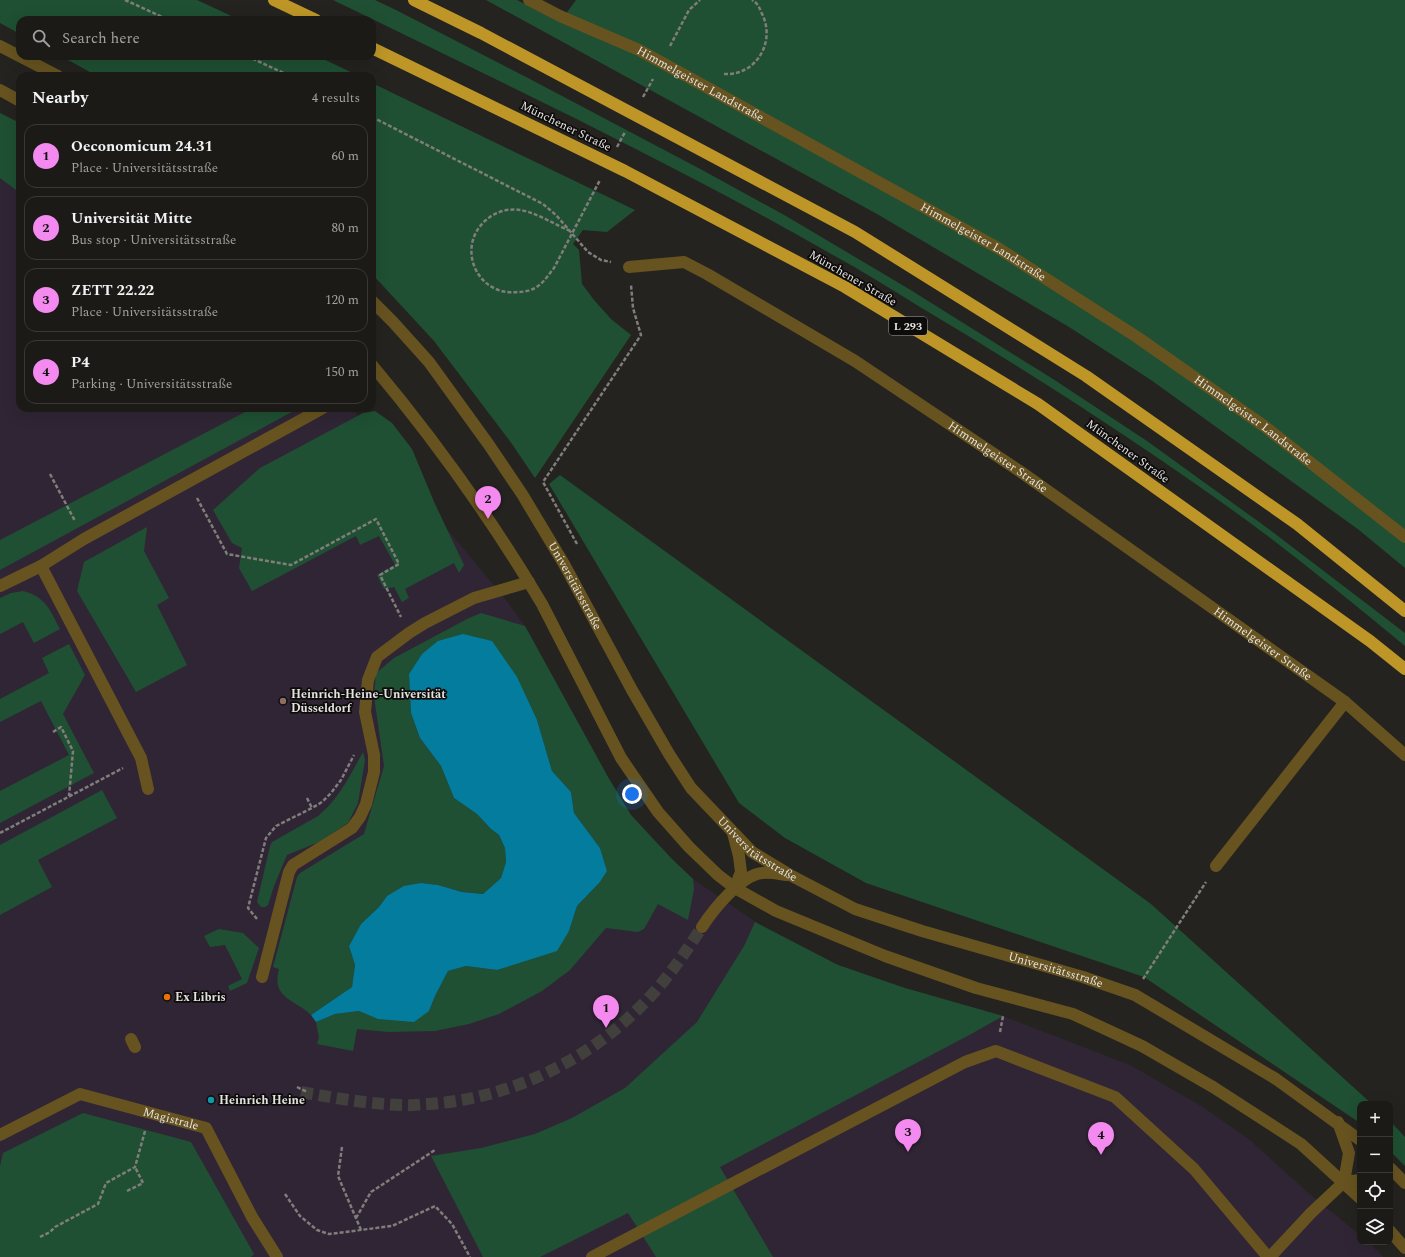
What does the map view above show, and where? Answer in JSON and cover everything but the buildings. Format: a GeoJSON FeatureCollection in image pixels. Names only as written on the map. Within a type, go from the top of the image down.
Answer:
{"type":"FeatureCollection","features":[{"type":"Feature","properties":{"kind":"highway"},"geometry":{"type":"LineString","coordinates":[[274,0],[308,16]]}},
{"type":"Feature","properties":{"kind":"highway"},"geometry":{"type":"LineString","coordinates":[[414,0],[481,33],[854,232],[1086,376],[1297,524],[1405,611]]}},
{"type":"Feature","properties":{"kind":"highway","name":"Münchener Straße"},"geometry":{"type":"LineString","coordinates":[[376,50],[625,171],[845,287],[1038,404],[1370,641],[1405,670]]}},
{"type":"Feature","properties":{"kind":"street","name":"Himmelgeister Landstraße"},"geometry":{"type":"LineString","coordinates":[[528,0],[560,16],[639,50],[998,248],[1137,337],[1264,426],[1405,538]]}},
{"type":"Feature","properties":{"kind":"street"},"geometry":{"type":"LineString","coordinates":[[0,46],[16,54]]}},
{"type":"Feature","properties":{"kind":"street"},"geometry":{"type":"LineString","coordinates":[[27,60],[50,72]]}},
{"type":"Feature","properties":{"kind":"street"},"geometry":{"type":"LineString","coordinates":[[0,90],[16,99]]}},
{"type":"Feature","properties":{"kind":"street","name":"Himmelgeister Straße"},"geometry":{"type":"LineString","coordinates":[[629,267],[684,262],[855,361],[1021,472],[1345,702],[1405,754]]}},
{"type":"Feature","properties":{"kind":"street","name":"Universitätsstraße"},"geometry":{"type":"LineString","coordinates":[[376,304],[429,362],[511,478],[564,564],[632,690],[669,754],[691,788],[752,852],[790,875],[855,909],[922,931],[1084,977],[1135,996],[1276,1079],[1338,1122],[1357,1138]]}},
{"type":"Feature","properties":{"kind":"street"},"geometry":{"type":"LineString","coordinates":[[377,379],[450,462],[529,582],[542,604],[621,758],[658,812],[689,847],[718,875],[735,888],[776,911],[885,956],[976,988],[1073,1014],[1142,1046],[1213,1088],[1301,1144],[1357,1195]]}},
{"type":"Feature","properties":{"kind":"street"},"geometry":{"type":"LineString","coordinates":[[0,586],[40,566],[84,539],[316,412]]}},
{"type":"Feature","properties":{"kind":"street"},"geometry":{"type":"LineString","coordinates":[[40,566],[141,758],[148,789]]}},
{"type":"Feature","properties":{"kind":"street"},"geometry":{"type":"LineString","coordinates":[[262,976],[289,872],[293,865],[352,828],[360,817],[366,804],[374,772],[374,755],[365,712],[368,680],[377,657],[425,623],[474,598],[529,582]]}},
{"type":"Feature","properties":{"kind":"street"},"geometry":{"type":"LineString","coordinates":[[1216,866],[1345,702]]}},
{"type":"Feature","properties":{"kind":"street"},"geometry":{"type":"LineString","coordinates":[[732,832],[739,856],[741,872],[735,888]]}},
{"type":"Feature","properties":{"kind":"street"},"geometry":{"type":"LineString","coordinates":[[702,928],[708,917],[735,888],[748,878],[761,873],[790,875]]}},
{"type":"Feature","properties":{"kind":"street"},"geometry":{"type":"LineString","coordinates":[[592,1257],[965,1062],[996,1051],[1115,1097],[1194,1168],[1269,1257],[1311,1213],[1344,1182],[1357,1180]]}},
{"type":"Feature","properties":{"kind":"street","name":"Magistrale"},"geometry":{"type":"LineString","coordinates":[[0,1135],[80,1094],[206,1128],[252,1216],[277,1257]]}},
{"type":"Feature","properties":{"kind":"street"},"geometry":{"type":"LineString","coordinates":[[1338,1122],[1349,1153],[1344,1182]]}},
{"type":"Feature","properties":{"kind":"street"},"geometry":{"type":"LineString","coordinates":[[1393,1171],[1405,1184]]}},
{"type":"Feature","properties":{"kind":"street"},"geometry":{"type":"LineString","coordinates":[[1393,1182],[1405,1184]]}},
{"type":"Feature","properties":{"kind":"street"},"geometry":{"type":"LineString","coordinates":[[1393,1235],[1405,1248]]}},
{"type":"Feature","properties":{"kind":"path"},"geometry":{"type":"LineString","coordinates":[[125,0],[160,16]]}},
{"type":"Feature","properties":{"kind":"path"},"geometry":{"type":"LineString","coordinates":[[667,52],[689,10],[700,0]]}},
{"type":"Feature","properties":{"kind":"path"},"geometry":{"type":"LineString","coordinates":[[720,73],[730,74],[748,68],[762,54],[767,39],[767,24],[756,3],[752,0]]}},
{"type":"Feature","properties":{"kind":"path"},"geometry":{"type":"LineString","coordinates":[[256,60],[281,72]]}},
{"type":"Feature","properties":{"kind":"path"},"geometry":{"type":"LineString","coordinates":[[642,101],[656,73]]}},
{"type":"Feature","properties":{"kind":"path"},"geometry":{"type":"LineString","coordinates":[[376,119],[543,204],[556,215],[588,252],[601,260],[629,267],[633,308],[641,335],[542,482],[577,544],[578,551]]}},
{"type":"Feature","properties":{"kind":"path"},"geometry":{"type":"LineString","coordinates":[[616,149],[627,128]]}},
{"type":"Feature","properties":{"kind":"path"},"geometry":{"type":"LineString","coordinates":[[571,232],[528,212],[511,210],[500,212],[483,222],[472,239],[475,268],[480,279],[498,290],[512,293],[525,292],[537,287],[554,268],[601,177]]}},
{"type":"Feature","properties":{"kind":"path"},"geometry":{"type":"LineString","coordinates":[[50,474],[75,522]]}},
{"type":"Feature","properties":{"kind":"path"},"geometry":{"type":"LineString","coordinates":[[188,482],[227,554],[291,565],[376,520],[399,564],[380,575],[409,633]]}},
{"type":"Feature","properties":{"kind":"path"},"geometry":{"type":"LineString","coordinates":[[53,732],[61,727],[73,751],[69,796]]}},
{"type":"Feature","properties":{"kind":"path"},"geometry":{"type":"LineString","coordinates":[[341,780],[357,748]]}},
{"type":"Feature","properties":{"kind":"path"},"geometry":{"type":"LineString","coordinates":[[0,834],[141,758]]}},
{"type":"Feature","properties":{"kind":"path"},"geometry":{"type":"LineString","coordinates":[[307,798],[312,808]]}},
{"type":"Feature","properties":{"kind":"path"},"geometry":{"type":"LineString","coordinates":[[1135,996],[1140,982],[1216,866]]}},
{"type":"Feature","properties":{"kind":"path"},"geometry":{"type":"LineString","coordinates":[[996,1051],[1008,996]]}},
{"type":"Feature","properties":{"kind":"path"},"geometry":{"type":"LineString","coordinates":[[297,1087],[307,1092]]}},
{"type":"Feature","properties":{"kind":"path"},"geometry":{"type":"LineString","coordinates":[[127,1191],[143,1183],[135,1167],[145,1131]]}},
{"type":"Feature","properties":{"kind":"path"},"geometry":{"type":"LineString","coordinates":[[342,1148],[338,1176],[361,1230]]}},
{"type":"Feature","properties":{"kind":"path"},"geometry":{"type":"LineString","coordinates":[[356,1218],[372,1192],[435,1150]]}},
{"type":"Feature","properties":{"kind":"path"},"geometry":{"type":"LineString","coordinates":[[40,1237],[50,1232],[55,1227],[98,1204],[106,1183],[135,1167]]}},
{"type":"Feature","properties":{"kind":"path"},"geometry":{"type":"LineString","coordinates":[[285,1194],[300,1216],[317,1230],[329,1234],[392,1226],[435,1206],[452,1224],[470,1257]]}},
{"type":"Feature","properties":{"kind":"shaded area","name":"Heinrich-Heine-Universität Düsseldorf"},"geometry":{"type":"Polygon","coordinates":[[[0,148],[16,158],[16,412],[355,412],[436,516],[502,595],[525,626],[608,777],[631,815],[693,879],[756,922],[838,965],[905,988],[1003,1016],[1130,1065],[1203,1107],[1250,1140],[1306,1191],[1357,1233],[1357,1245],[1371,1245],[1383,1257],[0,1257],[0,148]]]}},
{"type":"Feature","properties":{"kind":"green space"},"geometry":{"type":"Polygon","coordinates":[[[0,0],[197,0],[231,16],[16,16],[16,32],[0,23],[0,0]]]}},
{"type":"Feature","properties":{"kind":"green space"},"geometry":{"type":"Polygon","coordinates":[[[333,0],[375,0],[396,10],[704,171],[786,216],[909,289],[1053,379],[1147,441],[1266,527],[1405,633],[1405,646],[1341,593],[1253,525],[1193,482],[1116,430],[999,355],[876,280],[710,187],[522,92],[376,21],[376,16],[366,16],[333,0]]]}},
{"type":"Feature","properties":{"kind":"green space"},"geometry":{"type":"Polygon","coordinates":[[[486,0],[517,0],[560,22],[576,0],[1405,0],[1405,568],[1359,530],[1151,380],[1069,327],[877,214],[486,0]]]}},
{"type":"Feature","properties":{"kind":"green space"},"geometry":{"type":"Polygon","coordinates":[[[68,60],[325,60],[351,72],[90,72],[68,60]]]}},
{"type":"Feature","properties":{"kind":"green space"},"geometry":{"type":"Polygon","coordinates":[[[376,85],[635,210],[607,232],[583,230],[573,244],[579,250],[582,284],[611,319],[631,335],[535,478],[512,444],[434,341],[376,278],[376,85]]]}},
{"type":"Feature","properties":{"kind":"green space"},"geometry":{"type":"Polygon","coordinates":[[[0,113],[16,121],[16,190],[0,178],[0,113]]]}},
{"type":"Feature","properties":{"kind":"green space"},"geometry":{"type":"Polygon","coordinates":[[[245,412],[292,412],[0,570],[0,540],[245,412]]]}},
{"type":"Feature","properties":{"kind":"green space"},"geometry":{"type":"Polygon","coordinates":[[[376,412],[392,423],[412,449],[435,504],[464,565],[459,573],[454,563],[405,589],[409,598],[402,602],[394,587],[384,589],[377,575],[395,565],[379,536],[360,545],[356,536],[252,591],[239,568],[242,548],[232,543],[213,510],[260,468],[363,413],[376,412]]]}},
{"type":"Feature","properties":{"kind":"green space"},"geometry":{"type":"Polygon","coordinates":[[[560,475],[1151,904],[1369,1101],[1357,1101],[1357,1121],[1144,977],[866,883],[785,838],[739,803],[549,484],[560,475]]]}},
{"type":"Feature","properties":{"kind":"green space"},"geometry":{"type":"Polygon","coordinates":[[[147,527],[144,551],[169,598],[157,605],[187,665],[136,692],[77,591],[84,562],[147,527]]]}},
{"type":"Feature","properties":{"kind":"green space"},"geometry":{"type":"Polygon","coordinates":[[[23,591],[37,597],[46,605],[60,629],[34,643],[23,622],[0,634],[0,598],[11,593],[23,591]]]}},
{"type":"Feature","properties":{"kind":"green space"},"geometry":{"type":"Polygon","coordinates":[[[481,613],[525,626],[608,777],[631,815],[693,879],[694,889],[688,920],[658,904],[644,929],[638,932],[606,928],[570,970],[542,991],[499,1014],[469,1024],[435,1031],[388,1032],[357,1029],[353,1051],[317,1044],[319,1037],[316,1022],[335,1014],[359,1011],[379,1019],[429,1011],[448,971],[466,966],[497,970],[521,961],[569,931],[577,906],[600,882],[607,871],[600,848],[574,813],[571,792],[552,771],[537,720],[422,654],[409,674],[411,713],[420,738],[441,766],[454,798],[477,814],[499,835],[505,848],[506,862],[501,878],[483,894],[462,892],[438,885],[421,883],[387,896],[379,907],[361,924],[349,946],[355,965],[352,987],[311,1015],[281,993],[278,987],[277,979],[279,969],[273,967],[297,877],[300,873],[364,834],[384,766],[374,696],[376,673],[394,658],[481,613]]]}},
{"type":"Feature","properties":{"kind":"green space"},"geometry":{"type":"Polygon","coordinates":[[[69,644],[85,675],[63,714],[94,773],[0,823],[0,791],[69,755],[41,701],[0,722],[0,699],[49,673],[42,658],[69,644]]]}},
{"type":"Feature","properties":{"kind":"green space"},"geometry":{"type":"Polygon","coordinates":[[[363,752],[365,760],[358,803],[348,823],[319,842],[287,855],[268,905],[261,907],[257,902],[272,842],[318,816],[332,802],[344,786],[363,752]]]}},
{"type":"Feature","properties":{"kind":"green space"},"geometry":{"type":"Polygon","coordinates":[[[102,790],[117,818],[38,860],[52,887],[0,915],[0,845],[102,790]]]}},
{"type":"Feature","properties":{"kind":"green space"},"geometry":{"type":"Polygon","coordinates":[[[755,922],[838,965],[905,988],[1003,1016],[720,1167],[773,1257],[656,1257],[628,1213],[540,1257],[483,1257],[431,1156],[481,1148],[535,1134],[572,1118],[625,1088],[697,1022],[744,946],[755,922]]]}},
{"type":"Feature","properties":{"kind":"green space"},"geometry":{"type":"Polygon","coordinates":[[[219,929],[243,933],[259,948],[247,983],[230,991],[228,986],[242,979],[225,945],[210,947],[204,936],[219,929]]]}},
{"type":"Feature","properties":{"kind":"green space"},"geometry":{"type":"Polygon","coordinates":[[[83,1113],[191,1142],[254,1254],[251,1257],[0,1257],[0,1166],[3,1153],[83,1113]]]}},
{"type":"Feature","properties":{"kind":"green space"},"geometry":{"type":"Polygon","coordinates":[[[1393,1124],[1405,1137],[1405,1166],[1393,1154],[1393,1124]]]}},
{"type":"Feature","properties":{"kind":"water"},"geometry":{"type":"Polygon","coordinates":[[[463,634],[492,641],[517,677],[537,720],[552,771],[571,792],[574,813],[600,848],[607,871],[600,882],[577,906],[569,931],[557,951],[497,970],[466,966],[448,971],[429,1011],[414,1022],[378,1019],[359,1011],[335,1014],[316,1022],[311,1015],[352,987],[355,965],[349,946],[361,924],[379,907],[387,896],[404,886],[421,883],[438,885],[462,892],[483,894],[501,878],[506,862],[505,848],[499,835],[477,814],[454,798],[441,766],[420,738],[411,713],[409,674],[422,654],[438,641],[463,634]]]}},
{"type":"Feature","properties":{"kind":"tunnel"},"geometry":{"type":"LineString","coordinates":[[301,1092],[364,1102],[410,1105],[461,1100],[490,1094],[520,1084],[575,1058],[601,1041],[625,1021],[662,983],[683,956],[702,927]]}},
{"type":"Feature","properties":{"kind":"place","name":"Universität Mitte"},"geometry":{"type":"Point","coordinates":[488,519]}},
{"type":"Feature","properties":{"kind":"place","name":"Heinrich-Heine-Universität Düsseldorf"},"geometry":{"type":"Point","coordinates":[283,701]}},
{"type":"Feature","properties":{"kind":"place","name":"Ex Libris"},"geometry":{"type":"Point","coordinates":[167,997]}},
{"type":"Feature","properties":{"kind":"place","name":"Oeconomicum 24.31"},"geometry":{"type":"Point","coordinates":[606,1028]}},
{"type":"Feature","properties":{"kind":"place","name":"Heinrich Heine"},"geometry":{"type":"Point","coordinates":[211,1100]}},
{"type":"Feature","properties":{"kind":"place","name":"ZETT 22.22"},"geometry":{"type":"Point","coordinates":[908,1152]}},
{"type":"Feature","properties":{"kind":"place","name":"P4"},"geometry":{"type":"Point","coordinates":[1101,1155]}}]}
